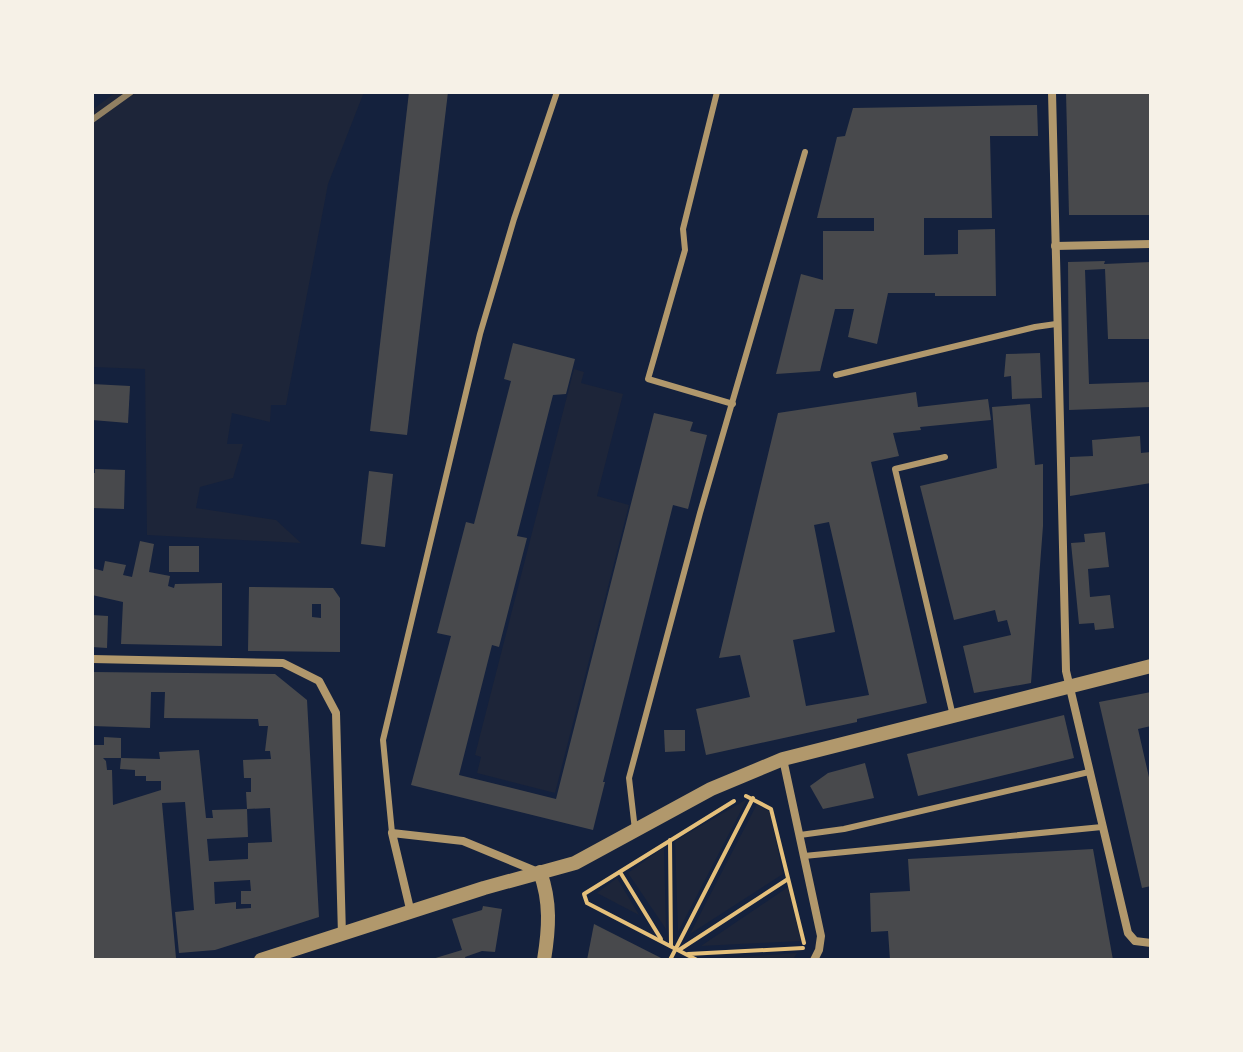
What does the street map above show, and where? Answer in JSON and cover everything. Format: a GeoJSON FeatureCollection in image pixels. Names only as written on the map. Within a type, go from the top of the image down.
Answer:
{"type":"FeatureCollection","features":[{"type":"Feature","properties":{"kind":"street"},"geometry":{"type":"LineString","coordinates":[[1052,92],[1068,686],[1128,933],[1135,941],[1151,943]]}},
{"type":"Feature","properties":{"kind":"street"},"geometry":{"type":"LineString","coordinates":[[1055,246],[1151,244]]}},
{"type":"Feature","properties":{"kind":"street"},"geometry":{"type":"LineString","coordinates":[[92,659],[283,663],[319,681],[336,713],[342,936]]}},
{"type":"Feature","properties":{"kind":"street"},"geometry":{"type":"LineString","coordinates":[[261,960],[484,888],[575,863],[711,789],[783,759],[1151,666]]}},
{"type":"Feature","properties":{"kind":"street"},"geometry":{"type":"LineString","coordinates":[[783,759],[821,936],[814,960]]}},
{"type":"Feature","properties":{"kind":"street"},"geometry":{"type":"LineString","coordinates":[[411,913],[392,833],[463,841],[540,872],[548,895],[549,910],[544,960]]}},
{"type":"Feature","properties":{"kind":"lane"},"geometry":{"type":"LineString","coordinates":[[392,833],[383,740],[480,334],[514,219],[557,92]]}},
{"type":"Feature","properties":{"kind":"lane"},"geometry":{"type":"LineString","coordinates":[[717,92],[683,229],[685,250],[648,379],[733,404]]}},
{"type":"Feature","properties":{"kind":"lane"},"geometry":{"type":"LineString","coordinates":[[635,830],[629,778],[700,513],[805,152]]}},
{"type":"Feature","properties":{"kind":"lane"},"geometry":{"type":"LineString","coordinates":[[836,375],[1056,324]]}},
{"type":"Feature","properties":{"kind":"lane"},"geometry":{"type":"LineString","coordinates":[[945,457],[895,469],[953,716]]}},
{"type":"Feature","properties":{"kind":"lane"},"geometry":{"type":"LineString","coordinates":[[800,835],[844,829],[1089,772]]}},
{"type":"Feature","properties":{"kind":"lane"},"geometry":{"type":"LineString","coordinates":[[804,856],[1102,827]]}},
{"type":"Feature","properties":{"kind":"path"},"geometry":{"type":"LineString","coordinates":[[697,960],[587,903],[584,894],[741,797],[753,798],[771,809],[805,948],[799,960]]}},
{"type":"Feature","properties":{"kind":"path"},"geometry":{"type":"LineString","coordinates":[[670,959],[753,798]]}},
{"type":"Feature","properties":{"kind":"path"},"geometry":{"type":"LineString","coordinates":[[670,839],[675,948]]}},
{"type":"Feature","properties":{"kind":"path"},"geometry":{"type":"LineString","coordinates":[[620,871],[663,941]]}},
{"type":"Feature","properties":{"kind":"path"},"geometry":{"type":"LineString","coordinates":[[675,948],[788,879]]}},
{"type":"Feature","properties":{"kind":"path"},"geometry":{"type":"LineString","coordinates":[[686,954],[805,948]]}},
{"type":"Feature","properties":{"kind":"shaded area"},"geometry":{"type":"Polygon","coordinates":[[[116,92],[364,92],[328,184],[286,405],[271,405],[270,422],[232,413],[227,444],[243,444],[233,478],[200,487],[196,508],[276,520],[301,543],[147,535],[145,369],[92,367],[92,110],[116,92]]]}},
{"type":"Feature","properties":{"kind":"shaded area"},"geometry":{"type":"Polygon","coordinates":[[[574,369],[584,372],[581,383],[623,394],[597,496],[629,505],[555,793],[477,773],[481,757],[475,755],[574,369]]]}},
{"type":"Feature","properties":{"kind":"shaded area"},"geometry":{"type":"Polygon","coordinates":[[[747,799],[678,932],[675,841],[747,799]]]}},
{"type":"Feature","properties":{"kind":"shaded area"},"geometry":{"type":"Polygon","coordinates":[[[757,804],[770,812],[783,874],[690,934],[757,804]]]}},
{"type":"Feature","properties":{"kind":"shaded area"},"geometry":{"type":"Polygon","coordinates":[[[664,847],[666,929],[628,873],[664,847]]]}},
{"type":"Feature","properties":{"kind":"shaded area"},"geometry":{"type":"Polygon","coordinates":[[[617,878],[639,915],[597,893],[617,878]]]}},
{"type":"Feature","properties":{"kind":"shaded area"},"geometry":{"type":"Polygon","coordinates":[[[788,887],[801,941],[701,946],[788,887]]]}},
{"type":"Feature","properties":{"kind":"shaded area"},"geometry":{"type":"Polygon","coordinates":[[[797,953],[793,960],[724,958],[797,953]]]}},
{"type":"Feature","properties":{"kind":"building"},"geometry":{"type":"Polygon","coordinates":[[[409,92],[448,92],[407,435],[370,431],[409,92]]]}},
{"type":"Feature","properties":{"kind":"building"},"geometry":{"type":"Polygon","coordinates":[[[1066,92],[1151,92],[1151,215],[1069,215],[1066,92]]]}},
{"type":"Feature","properties":{"kind":"building"},"geometry":{"type":"Polygon","coordinates":[[[1037,105],[1038,136],[990,136],[992,218],[924,218],[924,255],[958,254],[958,230],[995,229],[996,296],[888,293],[877,344],[848,337],[854,309],[835,309],[820,371],[776,374],[801,274],[823,280],[823,231],[874,231],[874,218],[817,218],[837,137],[845,136],[853,108],[1037,105]]]}},
{"type":"Feature","properties":{"kind":"building"},"geometry":{"type":"Polygon","coordinates":[[[1105,261],[1104,264],[1151,262],[1151,339],[1108,339],[1105,269],[1085,270],[1089,384],[1151,382],[1151,407],[1069,410],[1068,262],[1105,261]]]}},
{"type":"Feature","properties":{"kind":"building"},"geometry":{"type":"Polygon","coordinates":[[[513,343],[575,359],[566,394],[553,395],[517,536],[527,538],[499,647],[492,645],[459,775],[556,799],[654,413],[693,422],[690,431],[707,435],[688,509],[673,505],[593,830],[411,785],[451,636],[437,633],[466,522],[474,524],[511,381],[504,379],[513,343]]]}},
{"type":"Feature","properties":{"kind":"building"},"geometry":{"type":"Polygon","coordinates":[[[1040,353],[1042,398],[1012,399],[1011,376],[1004,377],[1006,354],[1040,353]]]}},
{"type":"Feature","properties":{"kind":"building"},"geometry":{"type":"Polygon","coordinates":[[[92,384],[130,386],[128,423],[92,420],[92,384]]]}},
{"type":"Feature","properties":{"kind":"building"},"geometry":{"type":"Polygon","coordinates":[[[916,392],[918,407],[988,399],[991,420],[893,433],[899,456],[871,462],[927,703],[857,719],[857,722],[706,755],[696,709],[750,697],[740,655],[719,658],[778,413],[916,392]],[[829,522],[814,525],[835,632],[793,640],[806,706],[869,695],[829,522]]]}},
{"type":"Feature","properties":{"kind":"building"},"geometry":{"type":"Polygon","coordinates":[[[1030,404],[1035,465],[1043,464],[1043,526],[1031,683],[974,693],[963,646],[1011,635],[1007,620],[998,622],[995,610],[954,620],[920,486],[997,468],[992,407],[1030,404]]]}},
{"type":"Feature","properties":{"kind":"building"},"geometry":{"type":"Polygon","coordinates":[[[1140,436],[1141,453],[1151,452],[1151,483],[1070,496],[1070,457],[1093,456],[1092,440],[1140,436]]]}},
{"type":"Feature","properties":{"kind":"building"},"geometry":{"type":"Polygon","coordinates":[[[95,469],[125,470],[124,509],[92,508],[92,473],[95,469]]]}},
{"type":"Feature","properties":{"kind":"building"},"geometry":{"type":"Polygon","coordinates":[[[369,471],[393,474],[385,547],[361,544],[369,471]]]}},
{"type":"Feature","properties":{"kind":"building"},"geometry":{"type":"Polygon","coordinates":[[[1105,532],[1109,567],[1088,569],[1090,597],[1110,595],[1114,628],[1095,630],[1094,623],[1079,624],[1071,543],[1085,542],[1084,534],[1105,532]]]}},
{"type":"Feature","properties":{"kind":"building"},"geometry":{"type":"Polygon","coordinates":[[[140,541],[154,544],[149,572],[170,576],[168,586],[222,583],[222,646],[121,644],[123,602],[92,595],[92,568],[103,571],[105,561],[126,565],[123,575],[132,577],[140,541]]]}},
{"type":"Feature","properties":{"kind":"building"},"geometry":{"type":"Polygon","coordinates":[[[169,546],[199,546],[199,572],[169,572],[169,546]]]}},
{"type":"Feature","properties":{"kind":"building"},"geometry":{"type":"Polygon","coordinates":[[[249,587],[333,588],[340,598],[340,652],[248,651],[249,587]],[[312,604],[312,617],[321,618],[321,604],[312,604]]]}},
{"type":"Feature","properties":{"kind":"building"},"geometry":{"type":"Polygon","coordinates":[[[92,615],[108,616],[107,648],[92,647],[92,615]]]}},
{"type":"Feature","properties":{"kind":"building"},"geometry":{"type":"Polygon","coordinates":[[[92,672],[275,674],[307,700],[319,917],[215,950],[179,953],[175,912],[194,910],[185,802],[162,803],[176,958],[92,960],[92,745],[104,745],[104,737],[121,738],[121,758],[160,759],[159,752],[199,750],[206,818],[213,818],[212,810],[247,809],[246,792],[251,792],[251,778],[244,778],[243,760],[271,759],[270,751],[265,751],[268,726],[259,726],[258,719],[164,718],[165,692],[151,692],[150,728],[92,726],[92,672]],[[103,758],[107,770],[112,770],[113,805],[161,790],[161,781],[146,781],[146,776],[135,776],[135,770],[120,769],[121,758],[103,758]],[[270,808],[247,809],[248,837],[207,839],[209,861],[248,859],[248,843],[272,842],[270,808]],[[250,880],[214,882],[215,904],[236,902],[236,909],[251,908],[251,904],[241,904],[241,891],[251,891],[250,880]]]}},
{"type":"Feature","properties":{"kind":"building"},"geometry":{"type":"Polygon","coordinates":[[[1151,692],[1151,726],[1138,729],[1151,786],[1151,886],[1142,888],[1099,702],[1151,692]]]}},
{"type":"Feature","properties":{"kind":"building"},"geometry":{"type":"Polygon","coordinates":[[[1064,715],[1074,758],[918,796],[907,754],[1064,715]]]}},
{"type":"Feature","properties":{"kind":"building"},"geometry":{"type":"Polygon","coordinates":[[[664,730],[685,730],[685,751],[665,752],[664,730]]]}},
{"type":"Feature","properties":{"kind":"building"},"geometry":{"type":"Polygon","coordinates":[[[865,763],[874,798],[823,809],[810,786],[828,773],[865,763]]]}},
{"type":"Feature","properties":{"kind":"building"},"geometry":{"type":"Polygon","coordinates":[[[1093,849],[1113,960],[890,960],[888,931],[871,932],[870,893],[910,891],[908,859],[1093,849]]]}},
{"type":"Feature","properties":{"kind":"building"},"geometry":{"type":"Polygon","coordinates":[[[483,906],[502,909],[495,952],[482,951],[465,957],[466,960],[429,960],[462,950],[452,919],[482,910],[483,906]]]}},
{"type":"Feature","properties":{"kind":"building"},"geometry":{"type":"Polygon","coordinates":[[[594,924],[665,960],[587,960],[594,924]]]}},
{"type":"Feature","properties":{"kind":"railway"},"geometry":{"type":"LineString","coordinates":[[92,120],[131,92]]}}]}
